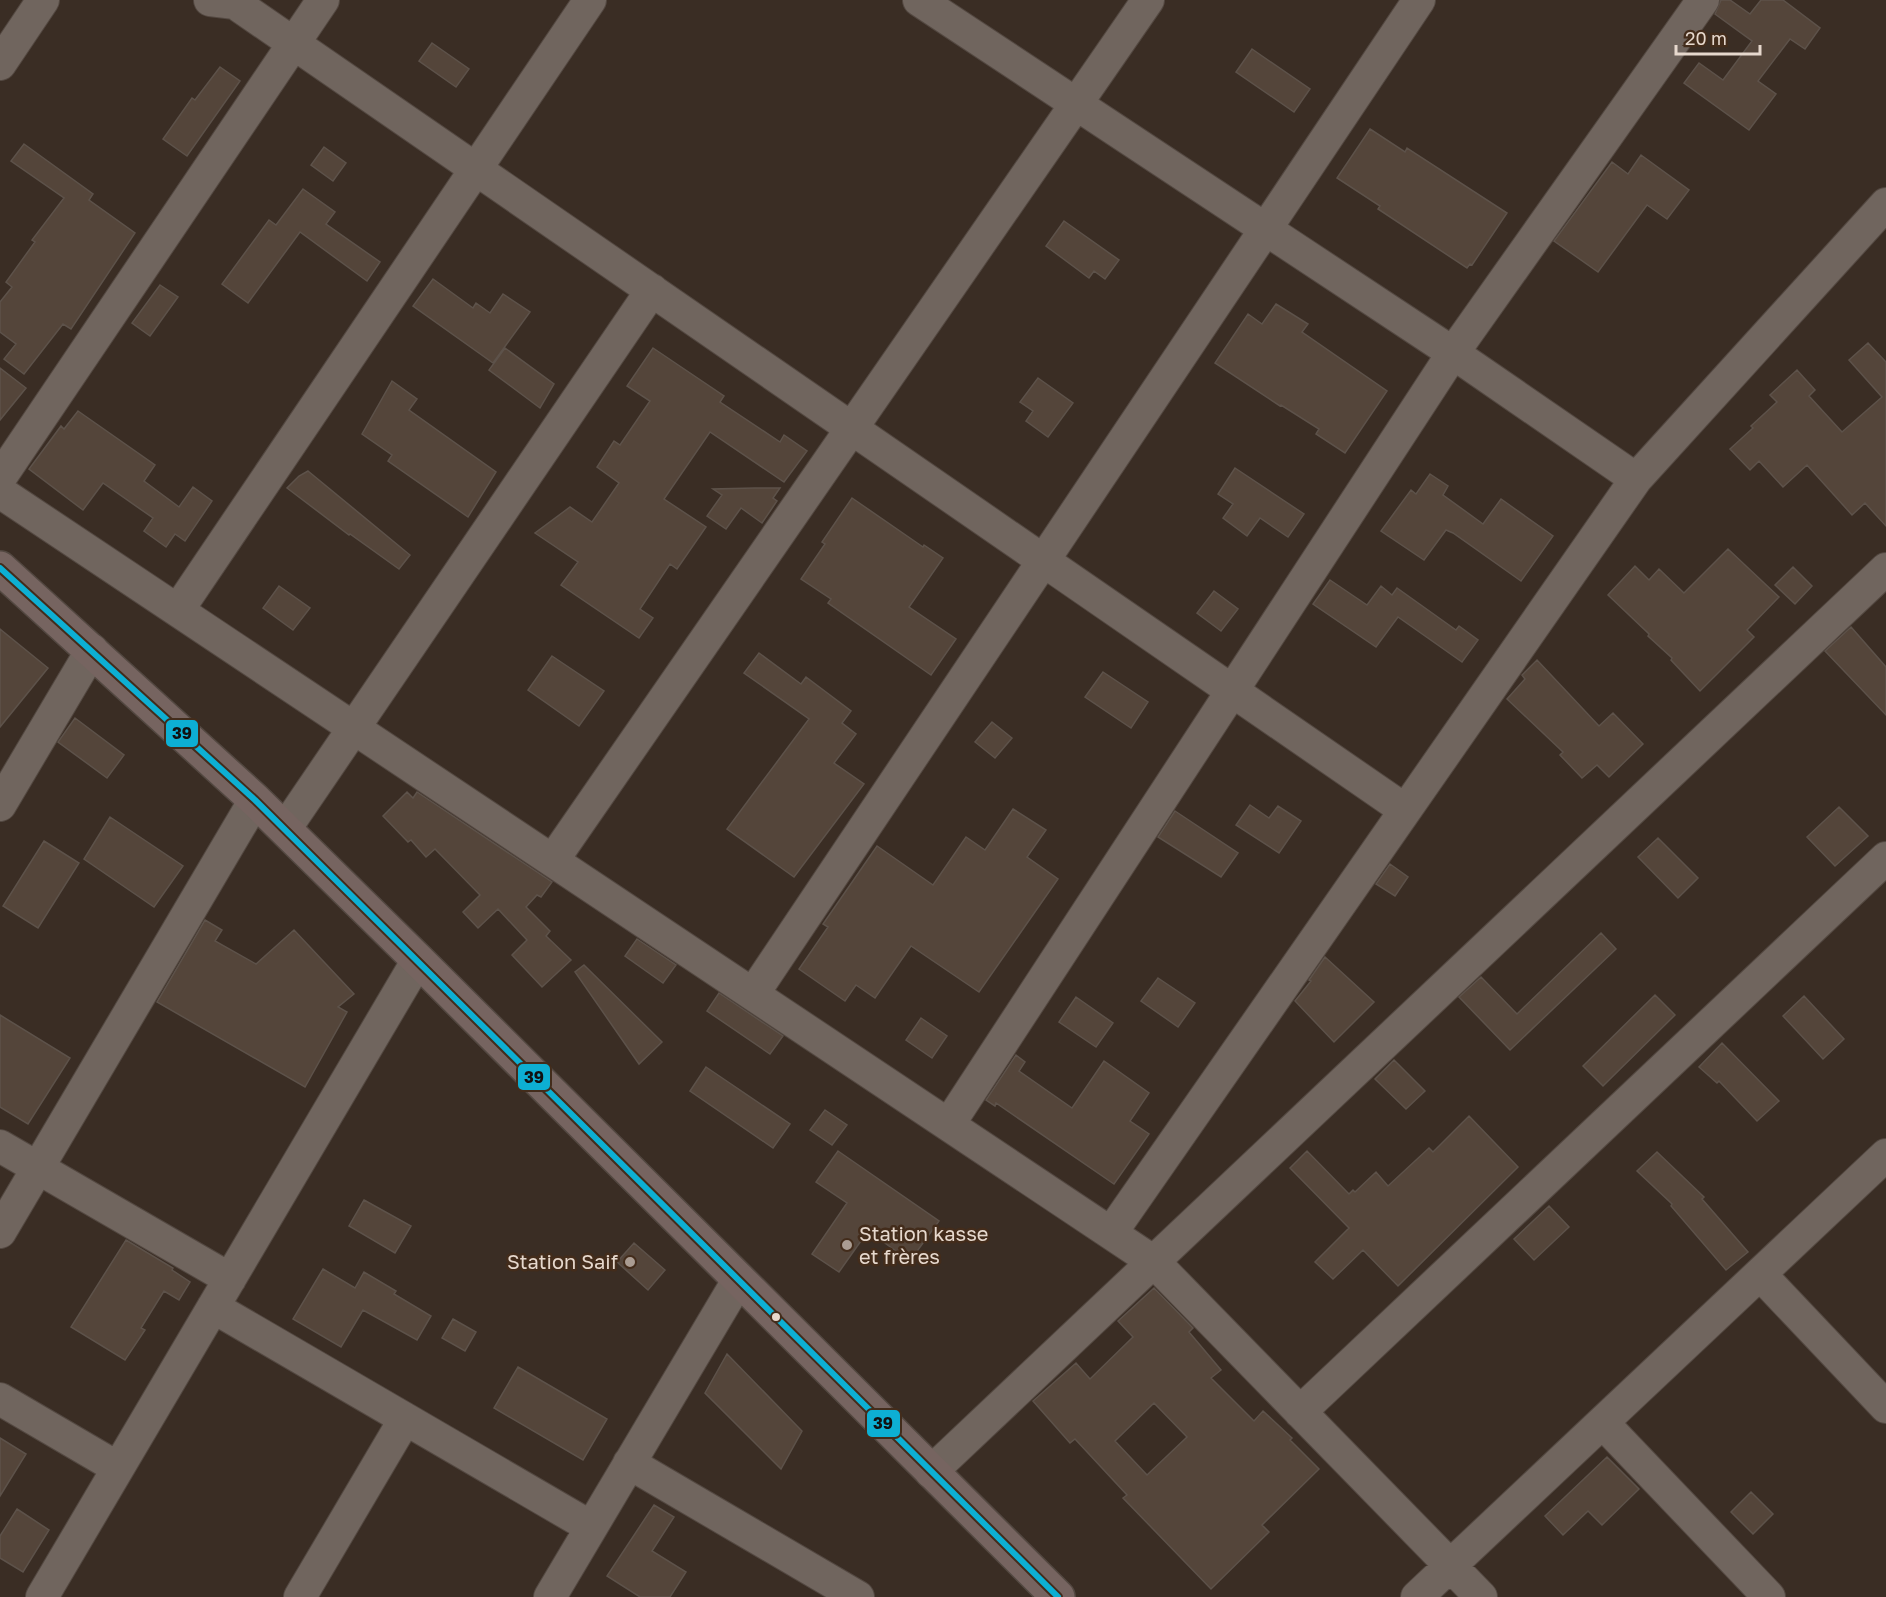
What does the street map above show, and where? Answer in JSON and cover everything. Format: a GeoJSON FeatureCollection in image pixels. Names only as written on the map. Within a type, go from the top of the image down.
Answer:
{"type":"FeatureCollection","features":[{"type":"Feature","properties":{"kind":"highway"},"geometry":{"type":"LineString","coordinates":[[0,568],[285,829],[739,1279],[1050,1594]]}},
{"type":"Feature","properties":{"kind":"street"},"geometry":{"type":"LineString","coordinates":[[0,64],[43,0]]}},
{"type":"Feature","properties":{"kind":"street"},"geometry":{"type":"LineString","coordinates":[[0,478],[323,0]]}},
{"type":"Feature","properties":{"kind":"street"},"geometry":{"type":"LineString","coordinates":[[178,610],[590,0]]}},
{"type":"Feature","properties":{"kind":"street"},"geometry":{"type":"LineString","coordinates":[[919,0],[1453,353],[1636,478]]}},
{"type":"Feature","properties":{"kind":"street"},"geometry":{"type":"LineString","coordinates":[[553,860],[1148,0]]}},
{"type":"Feature","properties":{"kind":"street"},"geometry":{"type":"LineString","coordinates":[[753,994],[1419,0]]}},
{"type":"Feature","properties":{"kind":"street"},"geometry":{"type":"LineString","coordinates":[[949,1125],[1453,353],[1703,0]]}},
{"type":"Feature","properties":{"kind":"street"},"geometry":{"type":"LineString","coordinates":[[226,1],[294,44],[1405,810]]}},
{"type":"Feature","properties":{"kind":"street"},"geometry":{"type":"LineString","coordinates":[[1111,1233],[1636,478],[1886,204]]}},
{"type":"Feature","properties":{"kind":"street"},"geometry":{"type":"LineString","coordinates":[[285,829],[652,290]]}},
{"type":"Feature","properties":{"kind":"street"},"geometry":{"type":"LineString","coordinates":[[0,492],[1154,1262],[1481,1597]]}},
{"type":"Feature","properties":{"kind":"street"},"geometry":{"type":"LineString","coordinates":[[931,1472],[1886,569]]}},
{"type":"Feature","properties":{"kind":"street"},"geometry":{"type":"LineString","coordinates":[[0,805],[92,650]]}},
{"type":"Feature","properties":{"kind":"street"},"geometry":{"type":"LineString","coordinates":[[0,1232],[255,800]]}},
{"type":"Feature","properties":{"kind":"street"},"geometry":{"type":"LineString","coordinates":[[1300,1412],[1886,858]]}},
{"type":"Feature","properties":{"kind":"street"},"geometry":{"type":"LineString","coordinates":[[42,1597],[418,960]]}},
{"type":"Feature","properties":{"kind":"street"},"geometry":{"type":"LineString","coordinates":[[0,1146],[230,1279]]}},
{"type":"Feature","properties":{"kind":"street"},"geometry":{"type":"LineString","coordinates":[[1417,1597],[1886,1155]]}},
{"type":"Feature","properties":{"kind":"street"},"geometry":{"type":"LineString","coordinates":[[1760,1274],[1886,1407]]}},
{"type":"Feature","properties":{"kind":"street"},"geometry":{"type":"LineString","coordinates":[[550,1597],[739,1279]]}},
{"type":"Feature","properties":{"kind":"street"},"geometry":{"type":"LineString","coordinates":[[213,1307],[591,1527]]}},
{"type":"Feature","properties":{"kind":"street"},"geometry":{"type":"LineString","coordinates":[[0,1399],[118,1468]]}},
{"type":"Feature","properties":{"kind":"street"},"geometry":{"type":"LineString","coordinates":[[300,1597],[405,1419]]}},
{"type":"Feature","properties":{"kind":"street"},"geometry":{"type":"LineString","coordinates":[[1603,1423],[1769,1597]]}},
{"type":"Feature","properties":{"kind":"street"},"geometry":{"type":"LineString","coordinates":[[629,1463],[858,1597]]}},
{"type":"Feature","properties":{"kind":"building"},"geometry":{"type":"Polygon","coordinates":[[[1721,0],[1730,0],[1750,14],[1761,0],[1783,0],[1820,28],[1805,49],[1790,39],[1758,81],[1776,94],[1749,130],[1684,83],[1699,63],[1723,80],[1752,41],[1715,14],[1721,0]]]}},
{"type":"Feature","properties":{"kind":"building"},"geometry":{"type":"Polygon","coordinates":[[[432,43],[469,69],[456,87],[419,61],[432,43]]]}},
{"type":"Feature","properties":{"kind":"building"},"geometry":{"type":"Polygon","coordinates":[[[1252,49],[1310,89],[1294,112],[1236,72],[1252,49]]]}},
{"type":"Feature","properties":{"kind":"building"},"geometry":{"type":"Polygon","coordinates":[[[220,67],[240,81],[187,156],[163,139],[192,98],[195,100],[220,67]]]}},
{"type":"Feature","properties":{"kind":"building"},"geometry":{"type":"Polygon","coordinates":[[[1370,129],[1405,152],[1407,148],[1507,213],[1472,265],[1470,264],[1467,268],[1378,209],[1380,206],[1337,178],[1370,129]]]}},
{"type":"Feature","properties":{"kind":"building"},"geometry":{"type":"Polygon","coordinates":[[[24,144],[93,194],[89,200],[135,233],[71,329],[63,324],[24,374],[4,359],[16,344],[0,332],[0,302],[12,287],[6,282],[35,242],[32,240],[64,198],[11,161],[24,144]]]}},
{"type":"Feature","properties":{"kind":"building"},"geometry":{"type":"Polygon","coordinates":[[[324,147],[346,163],[333,181],[311,165],[324,147]]]}},
{"type":"Feature","properties":{"kind":"building"},"geometry":{"type":"Polygon","coordinates":[[[1641,155],[1689,190],[1667,219],[1647,205],[1598,272],[1554,241],[1612,162],[1628,174],[1641,155]]]}},
{"type":"Feature","properties":{"kind":"building"},"geometry":{"type":"Polygon","coordinates":[[[303,189],[335,212],[326,224],[380,262],[367,281],[300,232],[248,303],[222,284],[269,220],[276,225],[303,189]]]}},
{"type":"Feature","properties":{"kind":"building"},"geometry":{"type":"Polygon","coordinates":[[[1064,221],[1119,260],[1105,279],[1094,271],[1089,278],[1046,246],[1064,221]]]}},
{"type":"Feature","properties":{"kind":"building"},"geometry":{"type":"Polygon","coordinates":[[[433,279],[473,308],[476,303],[490,313],[503,294],[530,312],[493,363],[413,306],[433,279]]]}},
{"type":"Feature","properties":{"kind":"building"},"geometry":{"type":"Polygon","coordinates":[[[160,285],[178,297],[150,336],[132,323],[160,285]]]}},
{"type":"Feature","properties":{"kind":"building"},"geometry":{"type":"Polygon","coordinates":[[[1276,304],[1308,324],[1302,332],[1387,391],[1345,453],[1316,434],[1319,429],[1215,363],[1248,314],[1262,324],[1276,304]]]}},
{"type":"Feature","properties":{"kind":"building"},"geometry":{"type":"Polygon","coordinates":[[[1868,343],[1886,362],[1886,526],[1865,503],[1852,515],[1807,465],[1783,487],[1759,461],[1750,470],[1730,449],[1777,402],[1770,395],[1797,370],[1815,390],[1809,396],[1842,432],[1882,397],[1849,360],[1868,343]]]}},
{"type":"Feature","properties":{"kind":"building"},"geometry":{"type":"Polygon","coordinates":[[[505,348],[554,384],[540,408],[489,370],[505,348]]]}},
{"type":"Feature","properties":{"kind":"building"},"geometry":{"type":"Polygon","coordinates":[[[653,348],[724,396],[720,402],[780,442],[784,435],[807,451],[784,482],[710,432],[664,499],[706,527],[677,569],[670,564],[640,609],[653,618],[639,638],[561,585],[578,562],[535,533],[570,507],[592,522],[619,483],[597,467],[614,441],[620,445],[650,401],[627,386],[653,348]]]}},
{"type":"Feature","properties":{"kind":"building"},"geometry":{"type":"Polygon","coordinates":[[[0,368],[26,388],[0,420],[0,368]]]}},
{"type":"Feature","properties":{"kind":"building"},"geometry":{"type":"Polygon","coordinates":[[[1038,378],[1073,403],[1048,437],[1026,421],[1033,411],[1020,402],[1038,378]]]}},
{"type":"Feature","properties":{"kind":"building"},"geometry":{"type":"Polygon","coordinates":[[[392,381],[417,399],[409,410],[496,472],[468,517],[388,461],[392,455],[362,434],[392,381]]]}},
{"type":"Feature","properties":{"kind":"building"},"geometry":{"type":"Polygon","coordinates":[[[78,411],[155,465],[144,481],[179,507],[193,487],[212,501],[185,541],[175,534],[166,547],[144,531],[153,518],[103,483],[83,510],[29,469],[61,426],[64,429],[78,411]]]}},
{"type":"Feature","properties":{"kind":"building"},"geometry":{"type":"Polygon","coordinates":[[[1235,468],[1304,514],[1288,537],[1260,518],[1247,536],[1223,518],[1233,504],[1218,494],[1235,468]]]}},
{"type":"Feature","properties":{"kind":"building"},"geometry":{"type":"Polygon","coordinates":[[[308,471],[410,555],[399,569],[287,488],[308,471]]]}},
{"type":"Feature","properties":{"kind":"building"},"geometry":{"type":"Polygon","coordinates":[[[1430,474],[1448,486],[1443,495],[1483,524],[1501,499],[1553,536],[1521,581],[1446,530],[1424,560],[1381,531],[1411,490],[1416,494],[1430,474]]]}},
{"type":"Feature","properties":{"kind":"building"},"geometry":{"type":"Polygon","coordinates":[[[780,488],[773,498],[777,501],[762,523],[741,508],[726,529],[707,516],[722,495],[713,489],[780,488]]]}},
{"type":"Feature","properties":{"kind":"building"},"geometry":{"type":"Polygon","coordinates":[[[852,498],[923,547],[924,545],[943,558],[909,607],[956,639],[931,675],[828,603],[831,599],[801,579],[825,544],[822,542],[852,498]]]}},
{"type":"Feature","properties":{"kind":"building"},"geometry":{"type":"Polygon","coordinates":[[[1728,549],[1779,597],[1747,630],[1754,637],[1700,691],[1671,660],[1672,658],[1648,636],[1649,634],[1608,595],[1635,566],[1649,580],[1659,569],[1684,593],[1728,549]]]}},
{"type":"Feature","properties":{"kind":"building"},"geometry":{"type":"Polygon","coordinates":[[[1793,567],[1812,586],[1795,604],[1775,585],[1793,567]]]}},
{"type":"Feature","properties":{"kind":"building"},"geometry":{"type":"Polygon","coordinates":[[[1330,580],[1367,605],[1381,586],[1392,595],[1397,588],[1456,630],[1459,626],[1478,640],[1462,662],[1398,617],[1376,647],[1313,604],[1330,580]]]}},
{"type":"Feature","properties":{"kind":"building"},"geometry":{"type":"Polygon","coordinates":[[[279,586],[310,608],[293,630],[263,608],[279,586]]]}},
{"type":"Feature","properties":{"kind":"building"},"geometry":{"type":"Polygon","coordinates":[[[1214,591],[1238,609],[1221,631],[1197,613],[1214,591]]]}},
{"type":"Feature","properties":{"kind":"building"},"geometry":{"type":"Polygon","coordinates":[[[1851,627],[1886,667],[1886,715],[1825,651],[1851,627]]]}},
{"type":"Feature","properties":{"kind":"building"},"geometry":{"type":"Polygon","coordinates":[[[0,629],[48,668],[0,727],[0,629]]]}},
{"type":"Feature","properties":{"kind":"building"},"geometry":{"type":"Polygon","coordinates":[[[759,653],[801,684],[806,677],[851,711],[842,723],[856,734],[834,763],[864,784],[794,877],[727,829],[809,719],[744,673],[759,653]]]}},
{"type":"Feature","properties":{"kind":"building"},"geometry":{"type":"Polygon","coordinates":[[[552,656],[604,691],[579,726],[528,690],[552,656]]]}},
{"type":"Feature","properties":{"kind":"building"},"geometry":{"type":"Polygon","coordinates":[[[1537,660],[1599,726],[1613,713],[1643,744],[1609,777],[1597,765],[1582,778],[1560,755],[1563,752],[1507,699],[1525,679],[1522,675],[1537,660]]]}},
{"type":"Feature","properties":{"kind":"building"},"geometry":{"type":"Polygon","coordinates":[[[1103,672],[1148,702],[1131,728],[1085,697],[1103,672]]]}},
{"type":"Feature","properties":{"kind":"building"},"geometry":{"type":"Polygon","coordinates":[[[75,718],[124,755],[107,778],[58,742],[75,718]]]}},
{"type":"Feature","properties":{"kind":"building"},"geometry":{"type":"Polygon","coordinates":[[[992,722],[1012,738],[995,758],[975,742],[992,722]]]}},
{"type":"Feature","properties":{"kind":"building"},"geometry":{"type":"Polygon","coordinates":[[[407,792],[413,798],[417,792],[552,882],[541,897],[537,895],[526,907],[550,931],[546,936],[571,960],[542,987],[512,955],[527,940],[498,909],[478,928],[463,912],[480,895],[435,849],[426,857],[411,840],[408,842],[383,816],[407,792]]]}},
{"type":"Feature","properties":{"kind":"building"},"geometry":{"type":"Polygon","coordinates":[[[1250,805],[1269,818],[1278,806],[1301,821],[1279,853],[1236,825],[1250,805]]]}},
{"type":"Feature","properties":{"kind":"building"},"geometry":{"type":"Polygon","coordinates":[[[1839,807],[1868,836],[1835,866],[1807,837],[1839,807]]]}},
{"type":"Feature","properties":{"kind":"building"},"geometry":{"type":"Polygon","coordinates":[[[1013,809],[1046,830],[1027,857],[1058,879],[979,992],[911,946],[875,998],[856,985],[845,1001],[799,969],[828,927],[823,924],[877,846],[933,885],[966,837],[985,850],[1013,809]]]}},
{"type":"Feature","properties":{"kind":"building"},"geometry":{"type":"Polygon","coordinates":[[[1175,811],[1238,853],[1221,877],[1158,837],[1175,811]]]}},
{"type":"Feature","properties":{"kind":"building"},"geometry":{"type":"Polygon","coordinates":[[[110,817],[183,866],[154,907],[84,859],[110,817]]]}},
{"type":"Feature","properties":{"kind":"building"},"geometry":{"type":"Polygon","coordinates":[[[1658,838],[1698,878],[1678,898],[1638,857],[1658,838]]]}},
{"type":"Feature","properties":{"kind":"building"},"geometry":{"type":"Polygon","coordinates":[[[44,841],[79,863],[38,928],[3,906],[44,841]]]}},
{"type":"Feature","properties":{"kind":"building"},"geometry":{"type":"Polygon","coordinates":[[[1390,864],[1408,877],[1395,896],[1376,884],[1390,864]]]}},
{"type":"Feature","properties":{"kind":"building"},"geometry":{"type":"Polygon","coordinates":[[[205,920],[222,930],[215,941],[256,964],[294,930],[354,994],[338,1007],[347,1012],[305,1087],[157,1002],[205,920]]]}},
{"type":"Feature","properties":{"kind":"building"},"geometry":{"type":"Polygon","coordinates":[[[1601,933],[1616,949],[1510,1050],[1459,997],[1481,977],[1517,1014],[1601,933]]]}},
{"type":"Feature","properties":{"kind":"building"},"geometry":{"type":"Polygon","coordinates":[[[637,939],[676,965],[663,983],[625,956],[637,939]]]}},
{"type":"Feature","properties":{"kind":"building"},"geometry":{"type":"Polygon","coordinates":[[[1325,957],[1374,1002],[1334,1042],[1295,1001],[1311,981],[1309,980],[1325,957]]]}},
{"type":"Feature","properties":{"kind":"building"},"geometry":{"type":"Polygon","coordinates":[[[584,965],[662,1042],[639,1064],[575,972],[584,965]]]}},
{"type":"Feature","properties":{"kind":"building"},"geometry":{"type":"Polygon","coordinates":[[[1158,978],[1195,1003],[1178,1027],[1141,1001],[1158,978]]]}},
{"type":"Feature","properties":{"kind":"building"},"geometry":{"type":"Polygon","coordinates":[[[719,993],[783,1036],[770,1054],[707,1011],[719,993]]]}},
{"type":"Feature","properties":{"kind":"building"},"geometry":{"type":"Polygon","coordinates":[[[1655,995],[1675,1015],[1603,1086],[1583,1066],[1655,995]]]}},
{"type":"Feature","properties":{"kind":"building"},"geometry":{"type":"Polygon","coordinates":[[[1804,996],[1844,1039],[1823,1059],[1783,1016],[1804,996]]]}},
{"type":"Feature","properties":{"kind":"building"},"geometry":{"type":"Polygon","coordinates":[[[1076,997],[1113,1023],[1096,1047],[1059,1022],[1076,997]]]}},
{"type":"Feature","properties":{"kind":"building"},"geometry":{"type":"Polygon","coordinates":[[[0,1015],[70,1058],[28,1124],[0,1107],[0,1015]]]}},
{"type":"Feature","properties":{"kind":"building"},"geometry":{"type":"Polygon","coordinates":[[[921,1018],[947,1036],[932,1058],[906,1040],[921,1018]]]}},
{"type":"Feature","properties":{"kind":"building"},"geometry":{"type":"Polygon","coordinates":[[[1722,1043],[1779,1101],[1757,1121],[1719,1081],[1717,1083],[1699,1067],[1722,1043]]]}},
{"type":"Feature","properties":{"kind":"building"},"geometry":{"type":"Polygon","coordinates":[[[1016,1055],[1025,1062],[1019,1071],[1072,1108],[1104,1061],[1149,1093],[1130,1121],[1149,1134],[1114,1184],[996,1103],[995,1106],[986,1100],[1016,1055]]]}},
{"type":"Feature","properties":{"kind":"building"},"geometry":{"type":"Polygon","coordinates":[[[1394,1060],[1425,1091],[1406,1109],[1375,1079],[1394,1060]]]}},
{"type":"Feature","properties":{"kind":"building"},"geometry":{"type":"Polygon","coordinates":[[[706,1067],[790,1124],[773,1148],[690,1091],[706,1067]]]}},
{"type":"Feature","properties":{"kind":"building"},"geometry":{"type":"Polygon","coordinates":[[[825,1110],[847,1125],[832,1145],[810,1130],[825,1110]]]}},
{"type":"Feature","properties":{"kind":"building"},"geometry":{"type":"Polygon","coordinates":[[[1469,1116],[1518,1167],[1398,1286],[1363,1250],[1333,1279],[1315,1262],[1349,1228],[1290,1168],[1307,1151],[1349,1194],[1353,1190],[1355,1192],[1376,1172],[1388,1186],[1429,1148],[1433,1152],[1469,1116]]]}},
{"type":"Feature","properties":{"kind":"building"},"geometry":{"type":"Polygon","coordinates":[[[838,1151],[939,1221],[910,1261],[868,1231],[839,1272],[812,1254],[847,1203],[816,1182],[838,1151]]]}},
{"type":"Feature","properties":{"kind":"building"},"geometry":{"type":"Polygon","coordinates":[[[1657,1152],[1704,1197],[1702,1199],[1748,1252],[1726,1270],[1671,1206],[1672,1204],[1637,1171],[1657,1152]]]}},
{"type":"Feature","properties":{"kind":"building"},"geometry":{"type":"Polygon","coordinates":[[[364,1200],[411,1226],[395,1253],[349,1226],[364,1200]]]}},
{"type":"Feature","properties":{"kind":"building"},"geometry":{"type":"Polygon","coordinates":[[[1549,1206],[1569,1227],[1534,1260],[1514,1239],[1549,1206]]]}},
{"type":"Feature","properties":{"kind":"building"},"geometry":{"type":"Polygon","coordinates":[[[126,1240],[173,1268],[172,1270],[190,1282],[179,1300],[164,1291],[141,1328],[145,1330],[125,1360],[71,1327],[126,1240]]]}},
{"type":"Feature","properties":{"kind":"building"},"geometry":{"type":"Polygon","coordinates":[[[634,1243],[665,1270],[648,1290],[617,1262],[634,1243]]]}},
{"type":"Feature","properties":{"kind":"building"},"geometry":{"type":"Polygon","coordinates":[[[323,1269],[355,1288],[364,1272],[396,1291],[394,1294],[431,1316],[417,1340],[363,1310],[341,1347],[293,1319],[323,1269]]]}},
{"type":"Feature","properties":{"kind":"building"},"geometry":{"type":"Polygon","coordinates":[[[1154,1288],[1193,1328],[1189,1332],[1221,1370],[1211,1378],[1254,1421],[1263,1411],[1292,1438],[1290,1440],[1319,1469],[1262,1525],[1269,1532],[1211,1589],[1123,1498],[1127,1495],[1075,1439],[1070,1443],[1033,1401],[1076,1363],[1090,1379],[1133,1337],[1118,1321],[1154,1288]],[[1154,1403],[1115,1441],[1147,1475],[1187,1437],[1154,1403]]]}},
{"type":"Feature","properties":{"kind":"building"},"geometry":{"type":"Polygon","coordinates":[[[453,1319],[476,1332],[465,1351],[442,1338],[453,1319]]]}},
{"type":"Feature","properties":{"kind":"building"},"geometry":{"type":"Polygon","coordinates":[[[727,1354],[802,1431],[781,1469],[705,1393],[727,1354]]]}},
{"type":"Feature","properties":{"kind":"building"},"geometry":{"type":"Polygon","coordinates":[[[518,1367],[607,1419],[583,1460],[494,1408],[518,1367]]]}},
{"type":"Feature","properties":{"kind":"building"},"geometry":{"type":"Polygon","coordinates":[[[0,1438],[26,1454],[0,1496],[0,1438]]]}},
{"type":"Feature","properties":{"kind":"building"},"geometry":{"type":"Polygon","coordinates":[[[1607,1457],[1639,1489],[1602,1525],[1588,1511],[1563,1535],[1545,1516],[1607,1457]]]}},
{"type":"Feature","properties":{"kind":"building"},"geometry":{"type":"Polygon","coordinates":[[[1751,1492],[1773,1514],[1753,1534],[1731,1512],[1751,1492]]]}},
{"type":"Feature","properties":{"kind":"building"},"geometry":{"type":"Polygon","coordinates":[[[654,1505],[674,1517],[652,1551],[686,1572],[670,1597],[640,1597],[607,1576],[654,1505]]]}},
{"type":"Feature","properties":{"kind":"building"},"geometry":{"type":"Polygon","coordinates":[[[17,1509],[49,1530],[23,1572],[0,1558],[0,1536],[17,1509]]]}},
{"type":"Feature","properties":{"kind":"transit line","name":"39"},"geometry":{"type":"LineString","coordinates":[[0,568],[255,800],[1058,1597]]}},
{"type":"Feature","properties":{"kind":"place","name":"Station kasse et frères"},"geometry":{"type":"Point","coordinates":[847,1245]}},
{"type":"Feature","properties":{"kind":"place","name":"Station Saif"},"geometry":{"type":"Point","coordinates":[630,1262]}}]}
